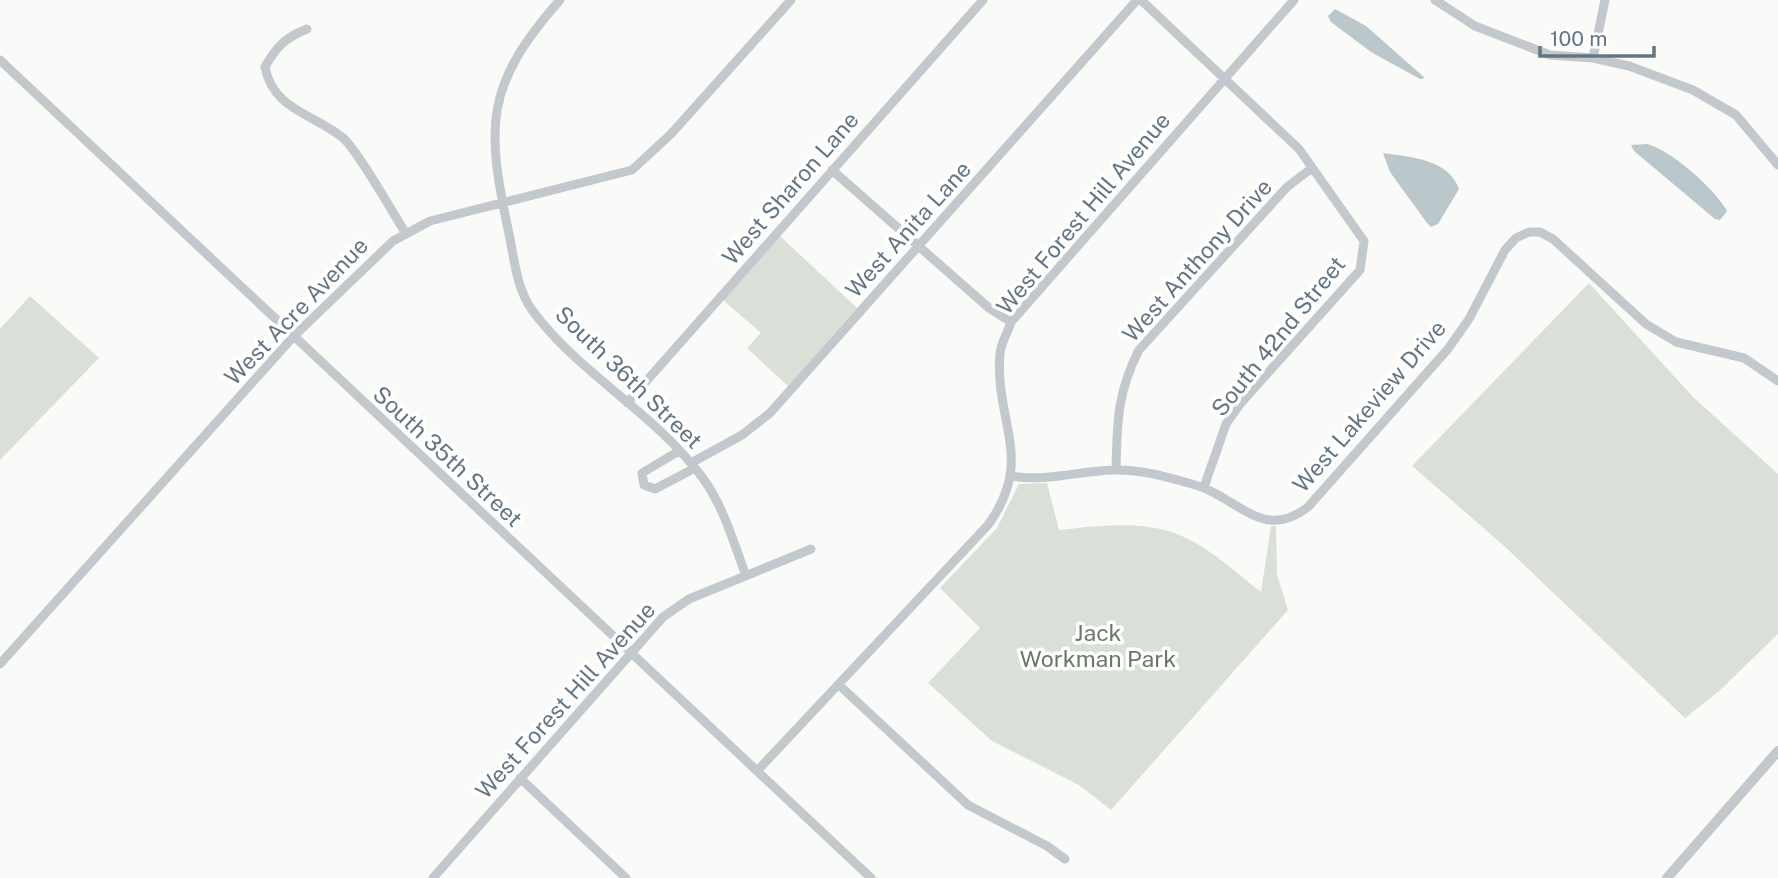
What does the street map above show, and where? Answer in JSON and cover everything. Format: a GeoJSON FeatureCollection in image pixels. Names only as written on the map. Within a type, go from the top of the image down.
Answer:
{"type":"FeatureCollection","features":[{"type":"Feature","properties":{"kind":"street"},"geometry":{"type":"LineString","coordinates":[[503,203],[493,134],[500,92],[522,45],[560,0]]}},
{"type":"Feature","properties":{"kind":"street","name":"West Acre Avenue"},"geometry":{"type":"LineString","coordinates":[[0,664],[293,337],[405,232],[430,221],[632,170],[671,134],[791,0]]}},
{"type":"Feature","properties":{"kind":"street","name":"West Sharon Lane"},"geometry":{"type":"LineString","coordinates":[[627,403],[983,0]]}},
{"type":"Feature","properties":{"kind":"street","name":"South 42nd Street"},"geometry":{"type":"LineString","coordinates":[[1139,0],[1299,149],[1364,241],[1360,270],[1241,403],[1226,424],[1204,487]]}},
{"type":"Feature","properties":{"kind":"street","name":"West Anita Lane"},"geometry":{"type":"LineString","coordinates":[[679,451],[642,473],[644,485],[655,489],[762,422],[1139,0]]}},
{"type":"Feature","properties":{"kind":"street","name":"West Forest Hill Avenue"},"geometry":{"type":"LineString","coordinates":[[758,770],[988,525],[1002,506],[1012,476],[1012,442],[1001,390],[1000,350],[1011,322],[1294,0]]}},
{"type":"Feature","properties":{"kind":"street"},"geometry":{"type":"LineString","coordinates":[[1436,0],[1475,26],[1550,55],[1593,58],[1629,66],[1714,100],[1750,129],[1778,164]]}},
{"type":"Feature","properties":{"kind":"street"},"geometry":{"type":"LineString","coordinates":[[1593,58],[1605,0]]}},
{"type":"Feature","properties":{"kind":"street"},"geometry":{"type":"LineString","coordinates":[[307,29],[288,36],[274,51],[265,67],[268,83],[276,96],[344,138],[405,232]]}},
{"type":"Feature","properties":{"kind":"street","name":"South 35th Street"},"geometry":{"type":"LineString","coordinates":[[0,60],[871,878]]}},
{"type":"Feature","properties":{"kind":"street","name":"West Anthony Drive"},"geometry":{"type":"LineString","coordinates":[[1116,470],[1117,411],[1125,378],[1139,350],[1287,187],[1312,168]]}},
{"type":"Feature","properties":{"kind":"street"},"geometry":{"type":"LineString","coordinates":[[832,170],[989,308],[1011,322]]}},
{"type":"Feature","properties":{"kind":"street","name":"South 36th Street"},"geometry":{"type":"LineString","coordinates":[[503,203],[519,282],[530,307],[554,336],[693,465],[721,508],[745,573]]}},
{"type":"Feature","properties":{"kind":"street","name":"West Lakeview Drive"},"geometry":{"type":"LineString","coordinates":[[1204,487],[1262,520],[1273,522],[1295,518],[1317,498],[1448,349],[1469,319],[1505,250],[1516,238],[1529,232],[1540,232],[1553,239],[1646,324],[1661,333],[1696,348],[1744,358],[1778,381]]}},
{"type":"Feature","properties":{"kind":"street"},"geometry":{"type":"LineString","coordinates":[[1012,476],[1044,479],[1116,470],[1156,474],[1204,487]]}},
{"type":"Feature","properties":{"kind":"street","name":"West Forest Hill Avenue"},"geometry":{"type":"LineString","coordinates":[[433,878],[630,652],[670,611],[745,573],[811,549]]}},
{"type":"Feature","properties":{"kind":"street"},"geometry":{"type":"LineString","coordinates":[[839,685],[968,805],[1047,845],[1065,859]]}},
{"type":"Feature","properties":{"kind":"street"},"geometry":{"type":"LineString","coordinates":[[1667,878],[1778,751]]}},
{"type":"Feature","properties":{"kind":"street"},"geometry":{"type":"LineString","coordinates":[[520,778],[626,878]]}},
{"type":"Feature","properties":{"kind":"green space"},"geometry":{"type":"Polygon","coordinates":[[[780,236],[857,308],[788,386],[747,348],[761,333],[723,300],[780,236]]]}},
{"type":"Feature","properties":{"kind":"green space"},"geometry":{"type":"Polygon","coordinates":[[[1589,283],[1693,397],[1778,474],[1778,634],[1719,691],[1685,718],[1502,544],[1412,466],[1589,283]]]}},
{"type":"Feature","properties":{"kind":"green space"},"geometry":{"type":"Polygon","coordinates":[[[30,296],[99,358],[0,460],[0,329],[30,296]]]}},
{"type":"Feature","properties":{"kind":"green space","name":"Jack Workman Park"},"geometry":{"type":"Polygon","coordinates":[[[1047,483],[1059,530],[1119,525],[1149,527],[1177,534],[1200,545],[1261,592],[1271,526],[1276,526],[1277,575],[1288,610],[1111,810],[1079,785],[992,741],[928,683],[980,628],[940,588],[997,528],[1019,484],[1047,483]]]}},
{"type":"Feature","properties":{"kind":"shaded area"},"geometry":{"type":"Polygon","coordinates":[[[1335,9],[1366,26],[1425,78],[1420,79],[1371,52],[1331,22],[1328,16],[1335,9]]]}},
{"type":"Feature","properties":{"kind":"shaded area"},"geometry":{"type":"Polygon","coordinates":[[[1647,144],[1680,162],[1713,192],[1727,211],[1720,220],[1715,219],[1634,151],[1631,145],[1647,144]]]}},
{"type":"Feature","properties":{"kind":"shaded area"},"geometry":{"type":"Polygon","coordinates":[[[1383,153],[1438,165],[1454,179],[1459,189],[1438,224],[1431,227],[1427,223],[1390,172],[1383,153]]]}}]}
